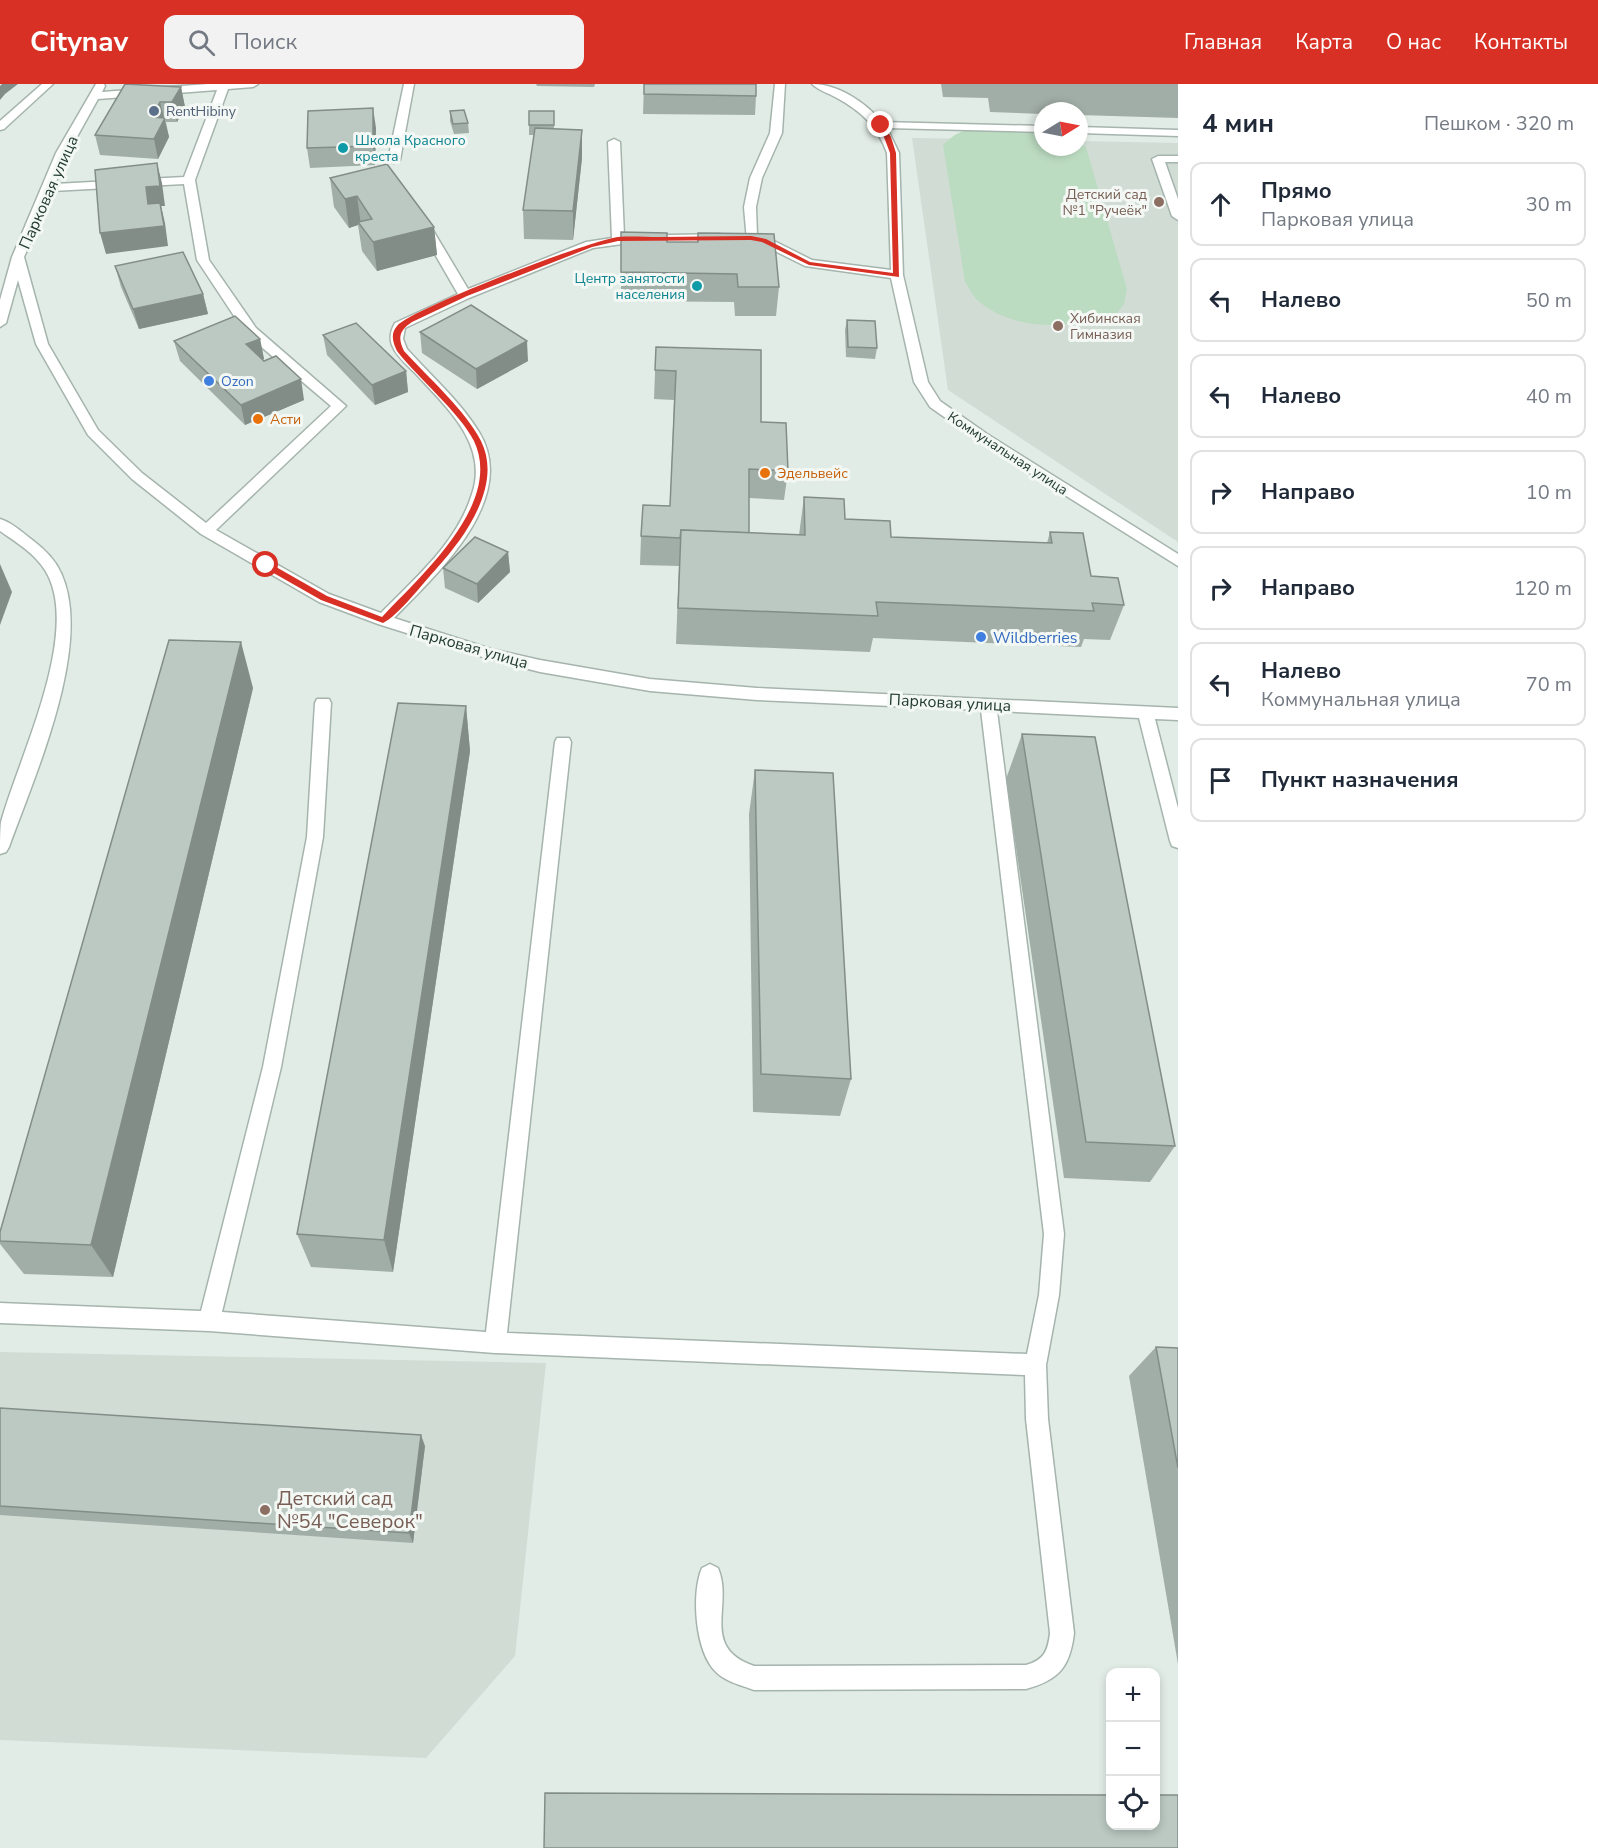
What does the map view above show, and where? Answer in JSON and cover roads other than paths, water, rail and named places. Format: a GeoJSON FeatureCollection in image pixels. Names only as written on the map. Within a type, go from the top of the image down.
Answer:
{"type":"FeatureCollection","features":[{"type":"Feature","properties":{"kind":"street"},"geometry":{"type":"LineString","coordinates":[[0,127],[48,84]]}},
{"type":"Feature","properties":{"kind":"street","name":"Парковая улица"},"geometry":{"type":"LineString","coordinates":[[101,84],[62,153],[18,257],[42,344],[93,432],[137,476],[206,531],[324,598],[383,621],[489,654],[540,666],[650,685],[757,694],[1178,714]]}},
{"type":"Feature","properties":{"kind":"street"},"geometry":{"type":"LineString","coordinates":[[94,96],[253,84]]}},
{"type":"Feature","properties":{"kind":"street"},"geometry":{"type":"LineString","coordinates":[[394,160],[409,84]]}},
{"type":"Feature","properties":{"kind":"street"},"geometry":{"type":"LineString","coordinates":[[740,238],[756,178],[776,133],[780,84]]}},
{"type":"Feature","properties":{"kind":"street","name":"Коммунальная улица"},"geometry":{"type":"LineString","coordinates":[[817,84],[861,107],[881,125],[888,137],[893,153],[897,275],[921,382],[935,404],[982,437],[1178,561]]}},
{"type":"Feature","properties":{"kind":"street"},"geometry":{"type":"LineString","coordinates":[[206,531],[339,406],[251,331],[203,260],[189,180],[224,86]]}},
{"type":"Feature","properties":{"kind":"street"},"geometry":{"type":"LineString","coordinates":[[881,125],[1034,129]]}},
{"type":"Feature","properties":{"kind":"street"},"geometry":{"type":"LineString","coordinates":[[1088,130],[1178,133]]}},
{"type":"Feature","properties":{"kind":"street"},"geometry":{"type":"LineString","coordinates":[[614,142],[618,239]]}},
{"type":"Feature","properties":{"kind":"street"},"geometry":{"type":"LineString","coordinates":[[1178,159],[1158,159],[1178,216]]}},
{"type":"Feature","properties":{"kind":"street"},"geometry":{"type":"LineString","coordinates":[[48,188],[189,180]]}},
{"type":"Feature","properties":{"kind":"street"},"geometry":{"type":"LineString","coordinates":[[415,209],[465,295]]}},
{"type":"Feature","properties":{"kind":"street"},"geometry":{"type":"LineString","coordinates":[[383,621],[457,541],[471,518],[482,480],[483,463],[478,442],[466,424],[396,343],[396,334],[400,326],[465,295],[590,245],[618,239],[740,238],[764,241],[809,263],[897,275]]}},
{"type":"Feature","properties":{"kind":"street"},"geometry":{"type":"LineString","coordinates":[[0,323],[18,257]]}},
{"type":"Feature","properties":{"kind":"street"},"geometry":{"type":"LineString","coordinates":[[0,524],[33,547],[54,573],[65,614],[60,660],[45,720],[0,848]]}},
{"type":"Feature","properties":{"kind":"street"},"geometry":{"type":"LineString","coordinates":[[209,1321],[272,1067],[315,837],[323,703]]}},
{"type":"Feature","properties":{"kind":"street"},"geometry":{"type":"LineString","coordinates":[[710,1576],[708,1627],[711,1646],[722,1662],[737,1674],[766,1678],[1026,1677],[1042,1673],[1053,1664],[1061,1650],[1062,1633],[1037,1419],[1035,1365],[1049,1295],[1054,1234],[988,704]]}},
{"type":"Feature","properties":{"kind":"street"},"geometry":{"type":"LineString","coordinates":[[1145,712],[1178,841]]}},
{"type":"Feature","properties":{"kind":"street"},"geometry":{"type":"LineString","coordinates":[[495,1343],[563,742]]}},
{"type":"Feature","properties":{"kind":"street"},"geometry":{"type":"LineString","coordinates":[[0,1313],[209,1321],[495,1343],[1035,1365]]}},
{"type":"Feature","properties":{"kind":"place","name":"RentHibiny"},"geometry":{"type":"Point","coordinates":[154,111]}},
{"type":"Feature","properties":{"kind":"place","name":"Школа Красного креста"},"geometry":{"type":"Point","coordinates":[343,148]}},
{"type":"Feature","properties":{"kind":"place","name":"Детский сад №1 \"Ручеёк\""},"geometry":{"type":"Point","coordinates":[1159,202]}},
{"type":"Feature","properties":{"kind":"place","name":"Центр занятости населения"},"geometry":{"type":"Point","coordinates":[697,286]}},
{"type":"Feature","properties":{"kind":"place","name":"Хибинская Гимназия"},"geometry":{"type":"Point","coordinates":[1058,326]}},
{"type":"Feature","properties":{"kind":"place","name":"Ozon"},"geometry":{"type":"Point","coordinates":[209,381]}},
{"type":"Feature","properties":{"kind":"place","name":"Асти"},"geometry":{"type":"Point","coordinates":[258,419]}},
{"type":"Feature","properties":{"kind":"place","name":"Эдельвейс"},"geometry":{"type":"Point","coordinates":[765,473]}},
{"type":"Feature","properties":{"kind":"place","name":"Wildberries"},"geometry":{"type":"Point","coordinates":[981,637]}},
{"type":"Feature","properties":{"kind":"place","name":"Детский сад №54 \"Северок\""},"geometry":{"type":"Point","coordinates":[265,1510]}}]}
